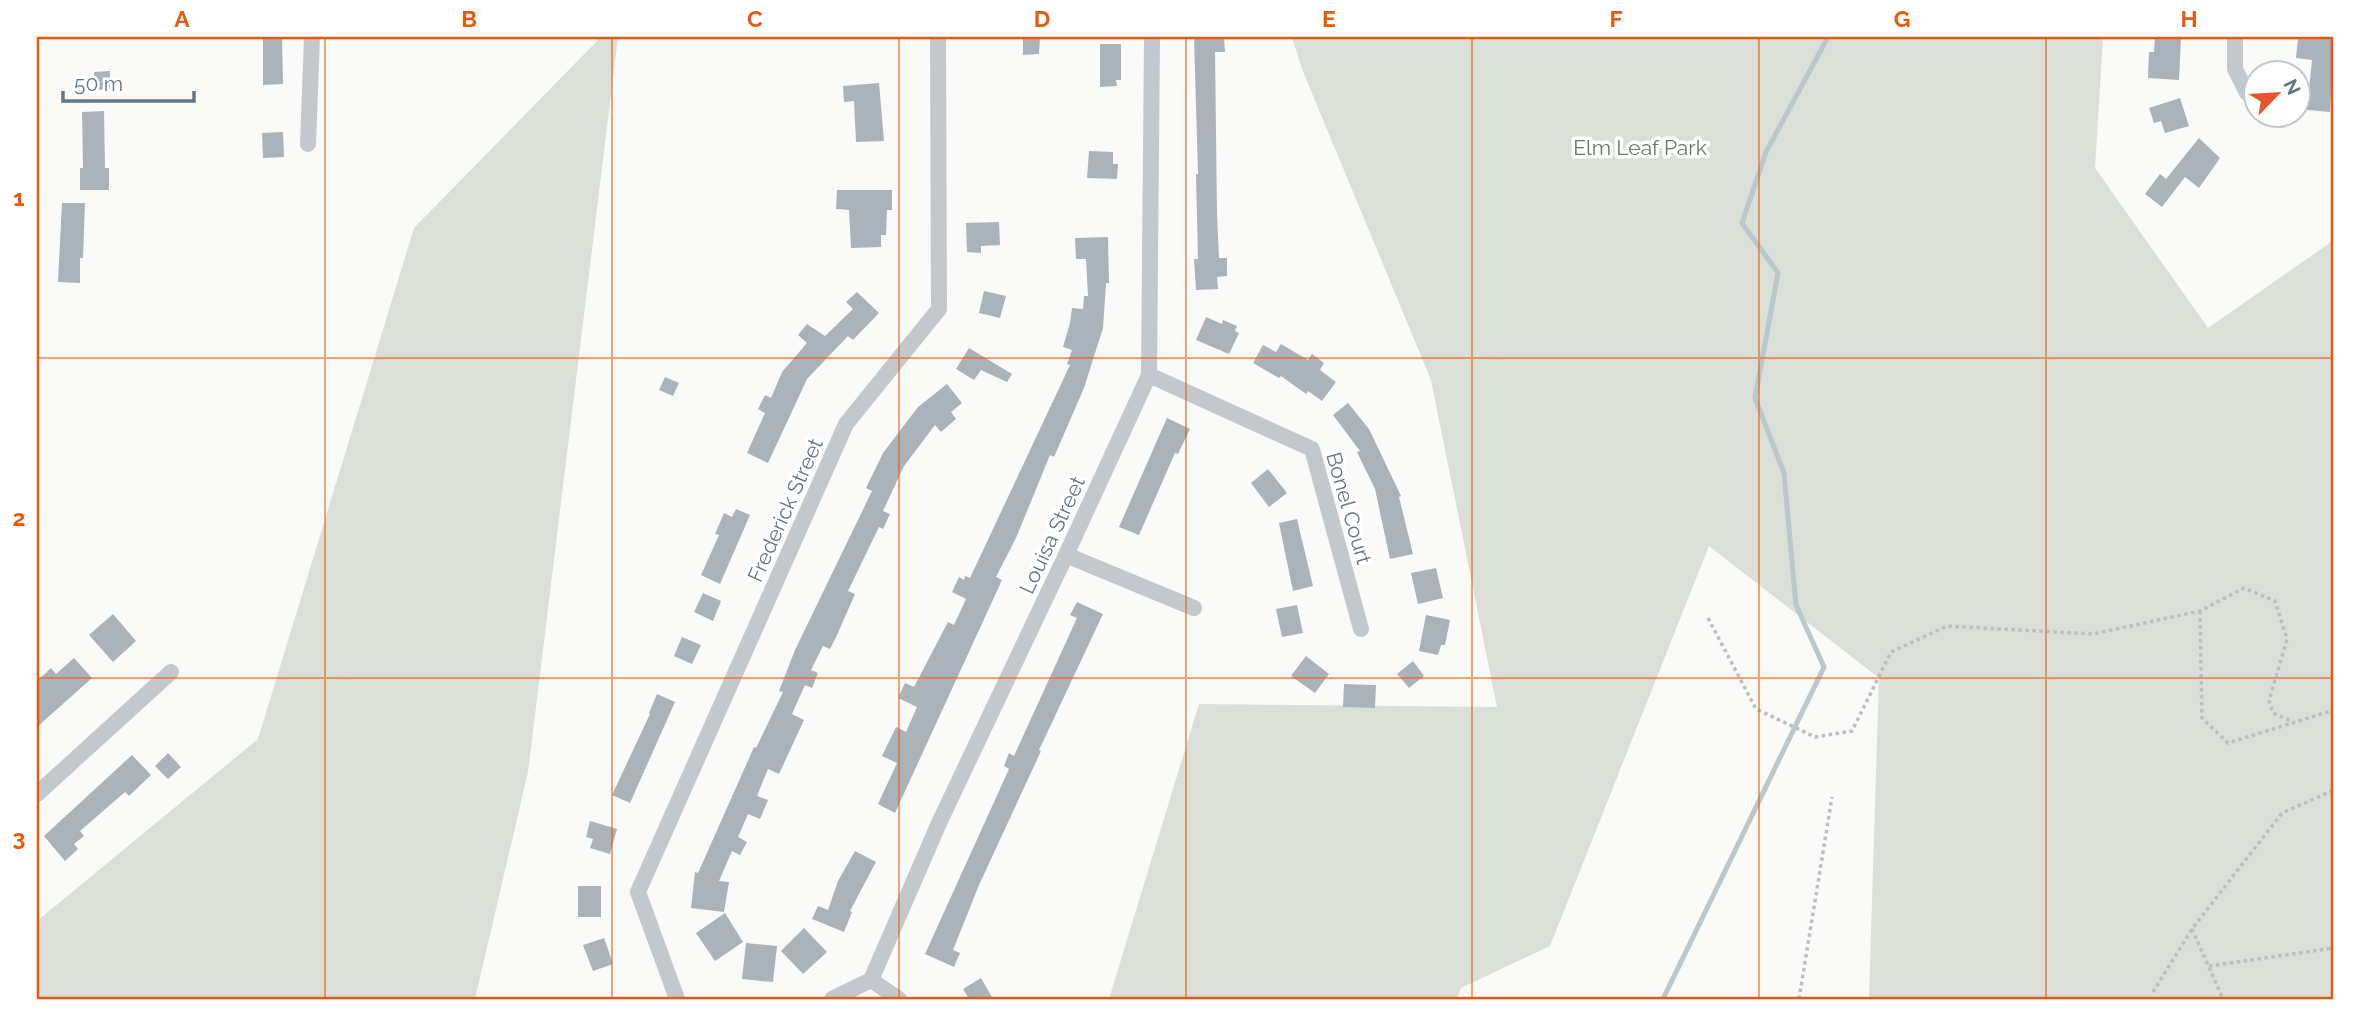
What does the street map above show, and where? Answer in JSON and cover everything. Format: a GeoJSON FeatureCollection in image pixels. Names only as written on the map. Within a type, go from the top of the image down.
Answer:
{"type":"FeatureCollection","features":[{"type":"Feature","properties":{"kind":"street"},"geometry":{"type":"LineString","coordinates":[[308,144],[312,37]]}},
{"type":"Feature","properties":{"kind":"street","name":"Frederick Street"},"geometry":{"type":"LineString","coordinates":[[677,999],[638,892],[846,424],[939,309],[938,37]]}},
{"type":"Feature","properties":{"kind":"street","name":"Louisa Street"},"geometry":{"type":"LineString","coordinates":[[870,980],[939,823],[1149,375],[1152,37]]}},
{"type":"Feature","properties":{"kind":"street"},"geometry":{"type":"LineString","coordinates":[[2235,37],[2235,69],[2242,83]]}},
{"type":"Feature","properties":{"kind":"street","name":"Bonel Court"},"geometry":{"type":"LineString","coordinates":[[1149,375],[1312,449],[1361,629]]}},
{"type":"Feature","properties":{"kind":"street"},"geometry":{"type":"LineString","coordinates":[[1066,555],[1194,608]]}},
{"type":"Feature","properties":{"kind":"street"},"geometry":{"type":"LineString","coordinates":[[37,794],[170,672]]}},
{"type":"Feature","properties":{"kind":"street"},"geometry":{"type":"LineString","coordinates":[[832,999],[870,980],[899,999]]}},
{"type":"Feature","properties":{"kind":"path"},"geometry":{"type":"LineString","coordinates":[[1708,618],[1756,709],[1815,737],[1852,731],[1891,652],[1947,626],[2093,634],[2200,611],[2244,588],[2275,601],[2287,639],[2269,701],[2273,713],[2293,722]]}},
{"type":"Feature","properties":{"kind":"path"},"geometry":{"type":"LineString","coordinates":[[2200,611],[2202,718],[2228,743],[2334,710]]}},
{"type":"Feature","properties":{"kind":"path"},"geometry":{"type":"LineString","coordinates":[[2152,992],[2192,929],[2282,813],[2334,790]]}},
{"type":"Feature","properties":{"kind":"path"},"geometry":{"type":"LineString","coordinates":[[1799,999],[1832,797]]}},
{"type":"Feature","properties":{"kind":"path"},"geometry":{"type":"LineString","coordinates":[[2192,929],[2223,999]]}},
{"type":"Feature","properties":{"kind":"path"},"geometry":{"type":"LineString","coordinates":[[2209,967],[2334,948]]}},
{"type":"Feature","properties":{"kind":"green space"},"geometry":{"type":"Polygon","coordinates":[[[601,37],[618,37],[528,772],[475,999],[37,999],[37,921],[258,739],[414,228],[601,37]]]}},
{"type":"Feature","properties":{"kind":"green space","name":"Elm Leaf Park"},"geometry":{"type":"Polygon","coordinates":[[[1292,37],[2103,37],[2095,168],[2208,328],[2334,240],[2334,999],[1869,999],[1879,678],[1709,546],[1550,946],[1461,988],[1457,999],[1109,999],[1199,704],[1497,707],[1431,380],[1302,69],[1292,37]]]}},
{"type":"Feature","properties":{"kind":"building"},"geometry":{"type":"Polygon","coordinates":[[[263,37],[282,37],[283,84],[263,85],[263,37]]]}},
{"type":"Feature","properties":{"kind":"building"},"geometry":{"type":"Polygon","coordinates":[[[1023,37],[1040,37],[1039,54],[1023,55],[1023,37]]]}},
{"type":"Feature","properties":{"kind":"building"},"geometry":{"type":"Polygon","coordinates":[[[1224,37],[1225,52],[1215,52],[1217,215],[1219,258],[1227,258],[1227,276],[1217,277],[1218,289],[1196,290],[1194,259],[1198,259],[1198,174],[1194,38],[1224,37]]]}},
{"type":"Feature","properties":{"kind":"building"},"geometry":{"type":"Polygon","coordinates":[[[2155,37],[2181,37],[2179,80],[2148,78],[2149,52],[2154,52],[2155,37]]]}},
{"type":"Feature","properties":{"kind":"building"},"geometry":{"type":"Polygon","coordinates":[[[2334,37],[2330,112],[2312,110],[2312,60],[2296,58],[2298,38],[2334,37]]]}},
{"type":"Feature","properties":{"kind":"building"},"geometry":{"type":"Polygon","coordinates":[[[1100,44],[1121,44],[1121,80],[1116,80],[1117,86],[1100,87],[1100,44]]]}},
{"type":"Feature","properties":{"kind":"building"},"geometry":{"type":"Polygon","coordinates":[[[110,71],[110,89],[95,90],[94,72],[110,71]]]}},
{"type":"Feature","properties":{"kind":"building"},"geometry":{"type":"Polygon","coordinates":[[[879,83],[884,141],[856,142],[854,101],[844,102],[843,86],[879,83]]]}},
{"type":"Feature","properties":{"kind":"building"},"geometry":{"type":"Polygon","coordinates":[[[2180,98],[2189,126],[2165,133],[2161,121],[2154,123],[2149,108],[2180,98]]]}},
{"type":"Feature","properties":{"kind":"building"},"geometry":{"type":"Polygon","coordinates":[[[104,111],[105,168],[109,168],[109,190],[80,190],[80,168],[83,168],[82,112],[104,111]]]}},
{"type":"Feature","properties":{"kind":"building"},"geometry":{"type":"Polygon","coordinates":[[[283,132],[284,157],[263,158],[262,133],[283,132]]]}},
{"type":"Feature","properties":{"kind":"building"},"geometry":{"type":"Polygon","coordinates":[[[2199,138],[2220,158],[2199,188],[2185,177],[2162,207],[2145,194],[2160,174],[2166,179],[2199,138]]]}},
{"type":"Feature","properties":{"kind":"building"},"geometry":{"type":"Polygon","coordinates":[[[1089,151],[1113,152],[1113,164],[1118,164],[1117,179],[1087,178],[1089,151]]]}},
{"type":"Feature","properties":{"kind":"building"},"geometry":{"type":"Polygon","coordinates":[[[837,190],[892,190],[892,210],[887,210],[886,235],[881,235],[881,247],[851,248],[849,210],[836,209],[837,190]]]}},
{"type":"Feature","properties":{"kind":"building"},"geometry":{"type":"Polygon","coordinates":[[[62,203],[85,203],[80,283],[58,282],[62,203]]]}},
{"type":"Feature","properties":{"kind":"building"},"geometry":{"type":"Polygon","coordinates":[[[999,222],[1000,245],[981,246],[981,253],[967,252],[966,223],[999,222]]]}},
{"type":"Feature","properties":{"kind":"building"},"geometry":{"type":"Polygon","coordinates":[[[1108,237],[1109,283],[1106,283],[1103,328],[1084,388],[1054,457],[1050,455],[1016,538],[996,577],[1002,580],[895,813],[878,804],[897,763],[882,756],[896,727],[906,732],[917,707],[898,698],[905,683],[914,687],[948,622],[954,625],[966,599],[952,592],[959,577],[964,580],[965,576],[970,578],[1070,365],[1067,364],[1072,350],[1063,347],[1072,308],[1083,309],[1084,296],[1088,296],[1086,259],[1076,259],[1075,238],[1108,237]]]}},
{"type":"Feature","properties":{"kind":"building"},"geometry":{"type":"Polygon","coordinates":[[[984,291],[1006,296],[1000,318],[979,313],[984,291]]]}},
{"type":"Feature","properties":{"kind":"building"},"geometry":{"type":"Polygon","coordinates":[[[857,292],[879,313],[853,340],[848,336],[807,379],[768,463],[747,453],[765,413],[758,409],[765,395],[771,398],[782,372],[807,343],[798,335],[807,324],[825,336],[853,309],[846,302],[857,292]]]}},
{"type":"Feature","properties":{"kind":"building"},"geometry":{"type":"Polygon","coordinates":[[[1206,317],[1222,324],[1223,320],[1237,326],[1235,331],[1239,333],[1229,354],[1196,340],[1206,317]]]}},
{"type":"Feature","properties":{"kind":"building"},"geometry":{"type":"Polygon","coordinates":[[[1281,344],[1308,360],[1312,354],[1324,363],[1320,370],[1336,382],[1322,401],[1308,391],[1306,394],[1281,376],[1279,378],[1253,363],[1263,345],[1276,352],[1281,344]]]}},
{"type":"Feature","properties":{"kind":"building"},"geometry":{"type":"Polygon","coordinates":[[[969,348],[1012,374],[1007,382],[981,370],[974,380],[956,369],[969,348]]]}},
{"type":"Feature","properties":{"kind":"building"},"geometry":{"type":"Polygon","coordinates":[[[665,377],[679,383],[673,396],[659,390],[665,377]]]}},
{"type":"Feature","properties":{"kind":"building"},"geometry":{"type":"Polygon","coordinates":[[[947,384],[962,403],[951,412],[956,419],[941,432],[935,425],[904,466],[883,511],[890,514],[883,529],[879,527],[848,591],[855,594],[837,635],[830,649],[823,646],[811,670],[818,673],[812,688],[805,685],[792,714],[804,720],[779,774],[768,769],[757,796],[768,800],[760,819],[748,814],[738,837],[747,842],[740,855],[732,851],[719,881],[729,882],[724,912],[691,908],[695,872],[698,873],[754,747],[756,748],[783,692],[779,691],[795,650],[872,491],[866,488],[883,453],[918,407],[947,384]]]}},
{"type":"Feature","properties":{"kind":"building"},"geometry":{"type":"Polygon","coordinates":[[[1348,403],[1369,429],[1401,496],[1399,497],[1413,554],[1390,559],[1375,489],[1357,452],[1360,451],[1333,415],[1348,403]]]}},
{"type":"Feature","properties":{"kind":"building"},"geometry":{"type":"Polygon","coordinates":[[[1167,418],[1190,429],[1178,454],[1175,453],[1139,535],[1119,527],[1167,418]]]}},
{"type":"Feature","properties":{"kind":"building"},"geometry":{"type":"Polygon","coordinates":[[[1268,469],[1287,493],[1269,507],[1251,483],[1268,469]]]}},
{"type":"Feature","properties":{"kind":"building"},"geometry":{"type":"Polygon","coordinates":[[[736,509],[750,515],[720,584],[701,575],[719,535],[715,534],[724,513],[732,517],[736,509]]]}},
{"type":"Feature","properties":{"kind":"building"},"geometry":{"type":"Polygon","coordinates":[[[1297,519],[1313,586],[1293,591],[1279,523],[1297,519]]]}},
{"type":"Feature","properties":{"kind":"building"},"geometry":{"type":"Polygon","coordinates":[[[1436,568],[1443,598],[1418,604],[1411,573],[1436,568]]]}},
{"type":"Feature","properties":{"kind":"building"},"geometry":{"type":"Polygon","coordinates":[[[703,593],[721,601],[713,621],[694,612],[703,593]]]}},
{"type":"Feature","properties":{"kind":"building"},"geometry":{"type":"Polygon","coordinates":[[[1077,602],[1103,614],[979,885],[953,950],[960,953],[954,967],[925,954],[1009,769],[1004,766],[1009,753],[1014,756],[1077,618],[1070,615],[1077,602]]]}},
{"type":"Feature","properties":{"kind":"building"},"geometry":{"type":"Polygon","coordinates":[[[1297,605],[1303,633],[1282,637],[1276,609],[1297,605]]]}},
{"type":"Feature","properties":{"kind":"building"},"geometry":{"type":"Polygon","coordinates":[[[113,614],[136,641],[113,662],[89,635],[113,614]]]}},
{"type":"Feature","properties":{"kind":"building"},"geometry":{"type":"Polygon","coordinates":[[[1426,615],[1450,620],[1445,645],[1441,645],[1438,655],[1419,651],[1426,615]]]}},
{"type":"Feature","properties":{"kind":"building"},"geometry":{"type":"Polygon","coordinates":[[[682,637],[701,645],[692,664],[674,656],[682,637]]]}},
{"type":"Feature","properties":{"kind":"building"},"geometry":{"type":"Polygon","coordinates":[[[1306,656],[1329,674],[1315,693],[1291,676],[1306,656]]]}},
{"type":"Feature","properties":{"kind":"building"},"geometry":{"type":"Polygon","coordinates":[[[74,658],[92,678],[37,727],[37,681],[51,668],[56,674],[74,658]]]}},
{"type":"Feature","properties":{"kind":"building"},"geometry":{"type":"Polygon","coordinates":[[[1413,661],[1424,676],[1409,688],[1397,674],[1413,661]]]}},
{"type":"Feature","properties":{"kind":"building"},"geometry":{"type":"Polygon","coordinates":[[[1344,684],[1376,685],[1375,708],[1343,707],[1344,684]]]}},
{"type":"Feature","properties":{"kind":"building"},"geometry":{"type":"Polygon","coordinates":[[[657,694],[675,702],[630,803],[612,795],[657,694]]]}},
{"type":"Feature","properties":{"kind":"building"},"geometry":{"type":"Polygon","coordinates":[[[168,753],[181,767],[168,779],[155,766],[168,753]]]}},
{"type":"Feature","properties":{"kind":"building"},"geometry":{"type":"Polygon","coordinates":[[[132,755],[151,775],[129,796],[125,792],[80,831],[84,836],[74,844],[78,849],[65,861],[44,836],[132,755]]]}},
{"type":"Feature","properties":{"kind":"building"},"geometry":{"type":"Polygon","coordinates":[[[590,821],[617,829],[610,854],[590,848],[593,839],[586,837],[590,821]]]}},
{"type":"Feature","properties":{"kind":"building"},"geometry":{"type":"Polygon","coordinates":[[[855,851],[876,862],[850,911],[852,912],[844,932],[812,919],[818,906],[828,910],[838,881],[855,851]]]}},
{"type":"Feature","properties":{"kind":"building"},"geometry":{"type":"Polygon","coordinates":[[[578,886],[601,886],[601,917],[578,917],[578,886]]]}},
{"type":"Feature","properties":{"kind":"building"},"geometry":{"type":"Polygon","coordinates":[[[725,913],[743,942],[715,961],[696,933],[725,913]]]}},
{"type":"Feature","properties":{"kind":"building"},"geometry":{"type":"Polygon","coordinates":[[[804,928],[827,952],[803,974],[781,951],[804,928]]]}},
{"type":"Feature","properties":{"kind":"building"},"geometry":{"type":"Polygon","coordinates":[[[604,938],[613,964],[593,971],[583,945],[604,938]]]}},
{"type":"Feature","properties":{"kind":"building"},"geometry":{"type":"Polygon","coordinates":[[[746,943],[777,946],[773,982],[742,979],[746,943]]]}},
{"type":"Feature","properties":{"kind":"building"},"geometry":{"type":"Polygon","coordinates":[[[981,978],[993,999],[969,999],[963,989],[981,978]]]}},
{"type":"Feature","properties":{"kind":"waterway"},"geometry":{"type":"LineString","coordinates":[[1663,999],[1824,667],[1796,605],[1784,473],[1755,398],[1778,273],[1742,223],[1766,152],[1828,37]]}}]}
